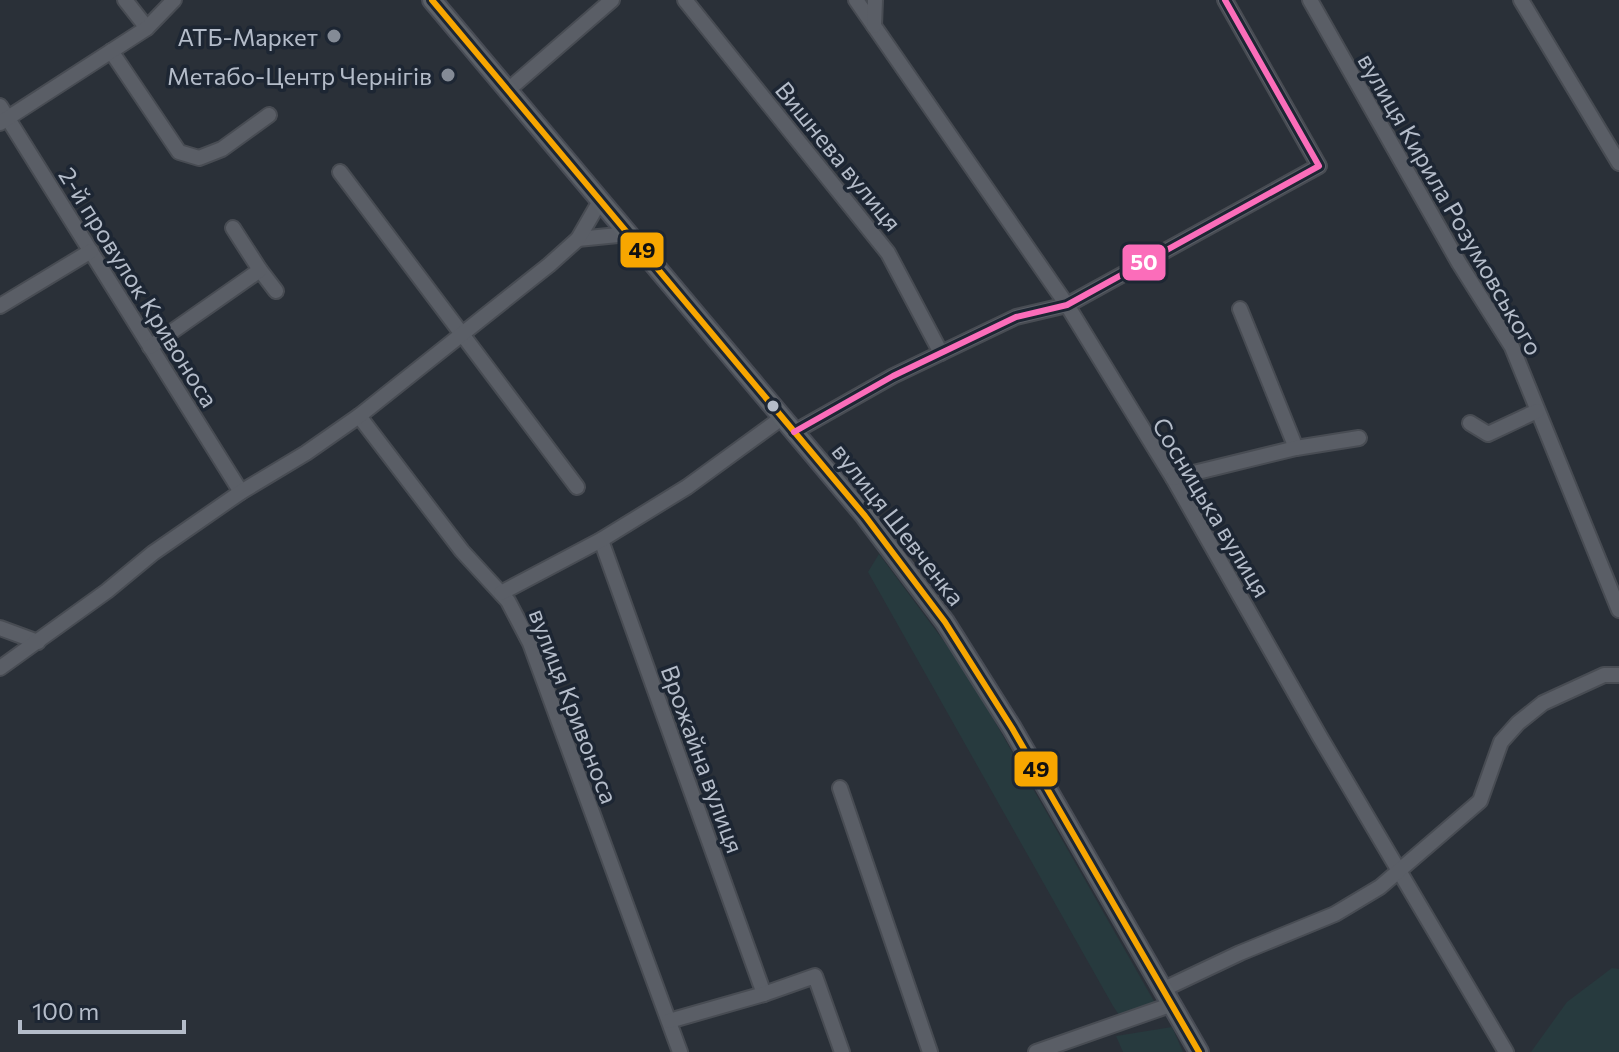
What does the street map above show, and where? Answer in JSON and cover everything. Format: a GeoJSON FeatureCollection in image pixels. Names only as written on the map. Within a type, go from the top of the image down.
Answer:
{"type":"FeatureCollection","features":[{"type":"Feature","properties":{"kind":"main road","name":"вулиця Шевченка"},"geometry":{"type":"LineString","coordinates":[[432,0],[865,516],[945,622],[1012,728],[1199,1052]]}},
{"type":"Feature","properties":{"kind":"street"},"geometry":{"type":"LineString","coordinates":[[125,0],[147,28]]}},
{"type":"Feature","properties":{"kind":"street"},"geometry":{"type":"LineString","coordinates":[[3,116],[147,28],[174,0]]}},
{"type":"Feature","properties":{"kind":"street"},"geometry":{"type":"LineString","coordinates":[[507,91],[612,0]]}},
{"type":"Feature","properties":{"kind":"street","name":"Вишнева вулиця"},"geometry":{"type":"LineString","coordinates":[[685,0],[888,253],[941,353]]}},
{"type":"Feature","properties":{"kind":"street","name":"Сосницька вулиця"},"geometry":{"type":"LineString","coordinates":[[856,0],[1067,305],[1173,478],[1506,1052]]}},
{"type":"Feature","properties":{"kind":"street"},"geometry":{"type":"LineString","coordinates":[[874,26],[875,0]]}},
{"type":"Feature","properties":{"kind":"street"},"geometry":{"type":"LineString","coordinates":[[501,593],[601,540],[788,424],[1016,317],[1067,305],[1319,166],[1225,0]]}},
{"type":"Feature","properties":{"kind":"street","name":"вулиця Кирила Розумовського"},"geometry":{"type":"LineString","coordinates":[[1310,0],[1459,263],[1512,347],[1619,610]]}},
{"type":"Feature","properties":{"kind":"street"},"geometry":{"type":"LineString","coordinates":[[1521,0],[1619,163]]}},
{"type":"Feature","properties":{"kind":"street"},"geometry":{"type":"LineString","coordinates":[[111,51],[179,152],[199,158],[222,149],[269,115]]}},
{"type":"Feature","properties":{"kind":"street","name":"2-й провулок Кривоноса"},"geometry":{"type":"LineString","coordinates":[[3,116],[241,492]]}},
{"type":"Feature","properties":{"kind":"street"},"geometry":{"type":"LineString","coordinates":[[340,172],[577,487]]}},
{"type":"Feature","properties":{"kind":"street"},"geometry":{"type":"LineString","coordinates":[[0,668],[107,591],[142,561],[359,416],[549,265],[578,239],[600,201]]}},
{"type":"Feature","properties":{"kind":"street"},"geometry":{"type":"LineString","coordinates":[[233,228],[276,291]]}},
{"type":"Feature","properties":{"kind":"street"},"geometry":{"type":"LineString","coordinates":[[578,239],[628,234]]}},
{"type":"Feature","properties":{"kind":"street"},"geometry":{"type":"LineString","coordinates":[[0,306],[91,251]]}},
{"type":"Feature","properties":{"kind":"street"},"geometry":{"type":"LineString","coordinates":[[150,347],[260,270]]}},
{"type":"Feature","properties":{"kind":"street"},"geometry":{"type":"LineString","coordinates":[[1240,309],[1296,448]]}},
{"type":"Feature","properties":{"kind":"street"},"geometry":{"type":"LineString","coordinates":[[1470,423],[1488,434],[1537,411]]}},
{"type":"Feature","properties":{"kind":"street","name":"вулиця Кривоноса"},"geometry":{"type":"LineString","coordinates":[[359,416],[462,551],[501,593],[530,643],[680,1052]]}},
{"type":"Feature","properties":{"kind":"street"},"geometry":{"type":"LineString","coordinates":[[1173,478],[1296,448],[1359,438]]}},
{"type":"Feature","properties":{"kind":"street","name":"Врожайна вулиця"},"geometry":{"type":"LineString","coordinates":[[601,540],[764,994]]}},
{"type":"Feature","properties":{"kind":"street"},"geometry":{"type":"LineString","coordinates":[[0,628],[38,642]]}},
{"type":"Feature","properties":{"kind":"street"},"geometry":{"type":"LineString","coordinates":[[1036,1052],[1169,996],[1240,953],[1335,914],[1380,887],[1480,801],[1501,742],[1518,723],[1543,703],[1604,675],[1619,675]]}},
{"type":"Feature","properties":{"kind":"street"},"geometry":{"type":"LineString","coordinates":[[840,788],[930,1052]]}},
{"type":"Feature","properties":{"kind":"street"},"geometry":{"type":"LineString","coordinates":[[669,1021],[815,976],[842,1052]]}},
{"type":"Feature","properties":{"kind":"green space"},"geometry":{"type":"Polygon","coordinates":[[[879,554],[966,671],[1155,1003],[1119,1015],[1113,1006],[868,572],[879,554]]]}},
{"type":"Feature","properties":{"kind":"green space"},"geometry":{"type":"Polygon","coordinates":[[[1612,968],[1619,969],[1619,1052],[1531,1052],[1567,1002],[1612,968]]]}},
{"type":"Feature","properties":{"kind":"green space"},"geometry":{"type":"Polygon","coordinates":[[[1172,1027],[1183,1052],[1123,1052],[1116,1036],[1172,1027]]]}},
{"type":"Feature","properties":{"kind":"transit line","name":"49"},"geometry":{"type":"LineString","coordinates":[[432,0],[865,516],[945,622],[1012,728],[1199,1052]]}},
{"type":"Feature","properties":{"kind":"transit line","name":"50"},"geometry":{"type":"LineString","coordinates":[[794,432],[893,376],[1016,317],[1067,305],[1319,166],[1225,0]]}},
{"type":"Feature","properties":{"kind":"place","name":"АТБ-Маркет"},"geometry":{"type":"Point","coordinates":[334,36]}},
{"type":"Feature","properties":{"kind":"place","name":"Метабо-Центр Чернігів"},"geometry":{"type":"Point","coordinates":[448,75]}}]}
